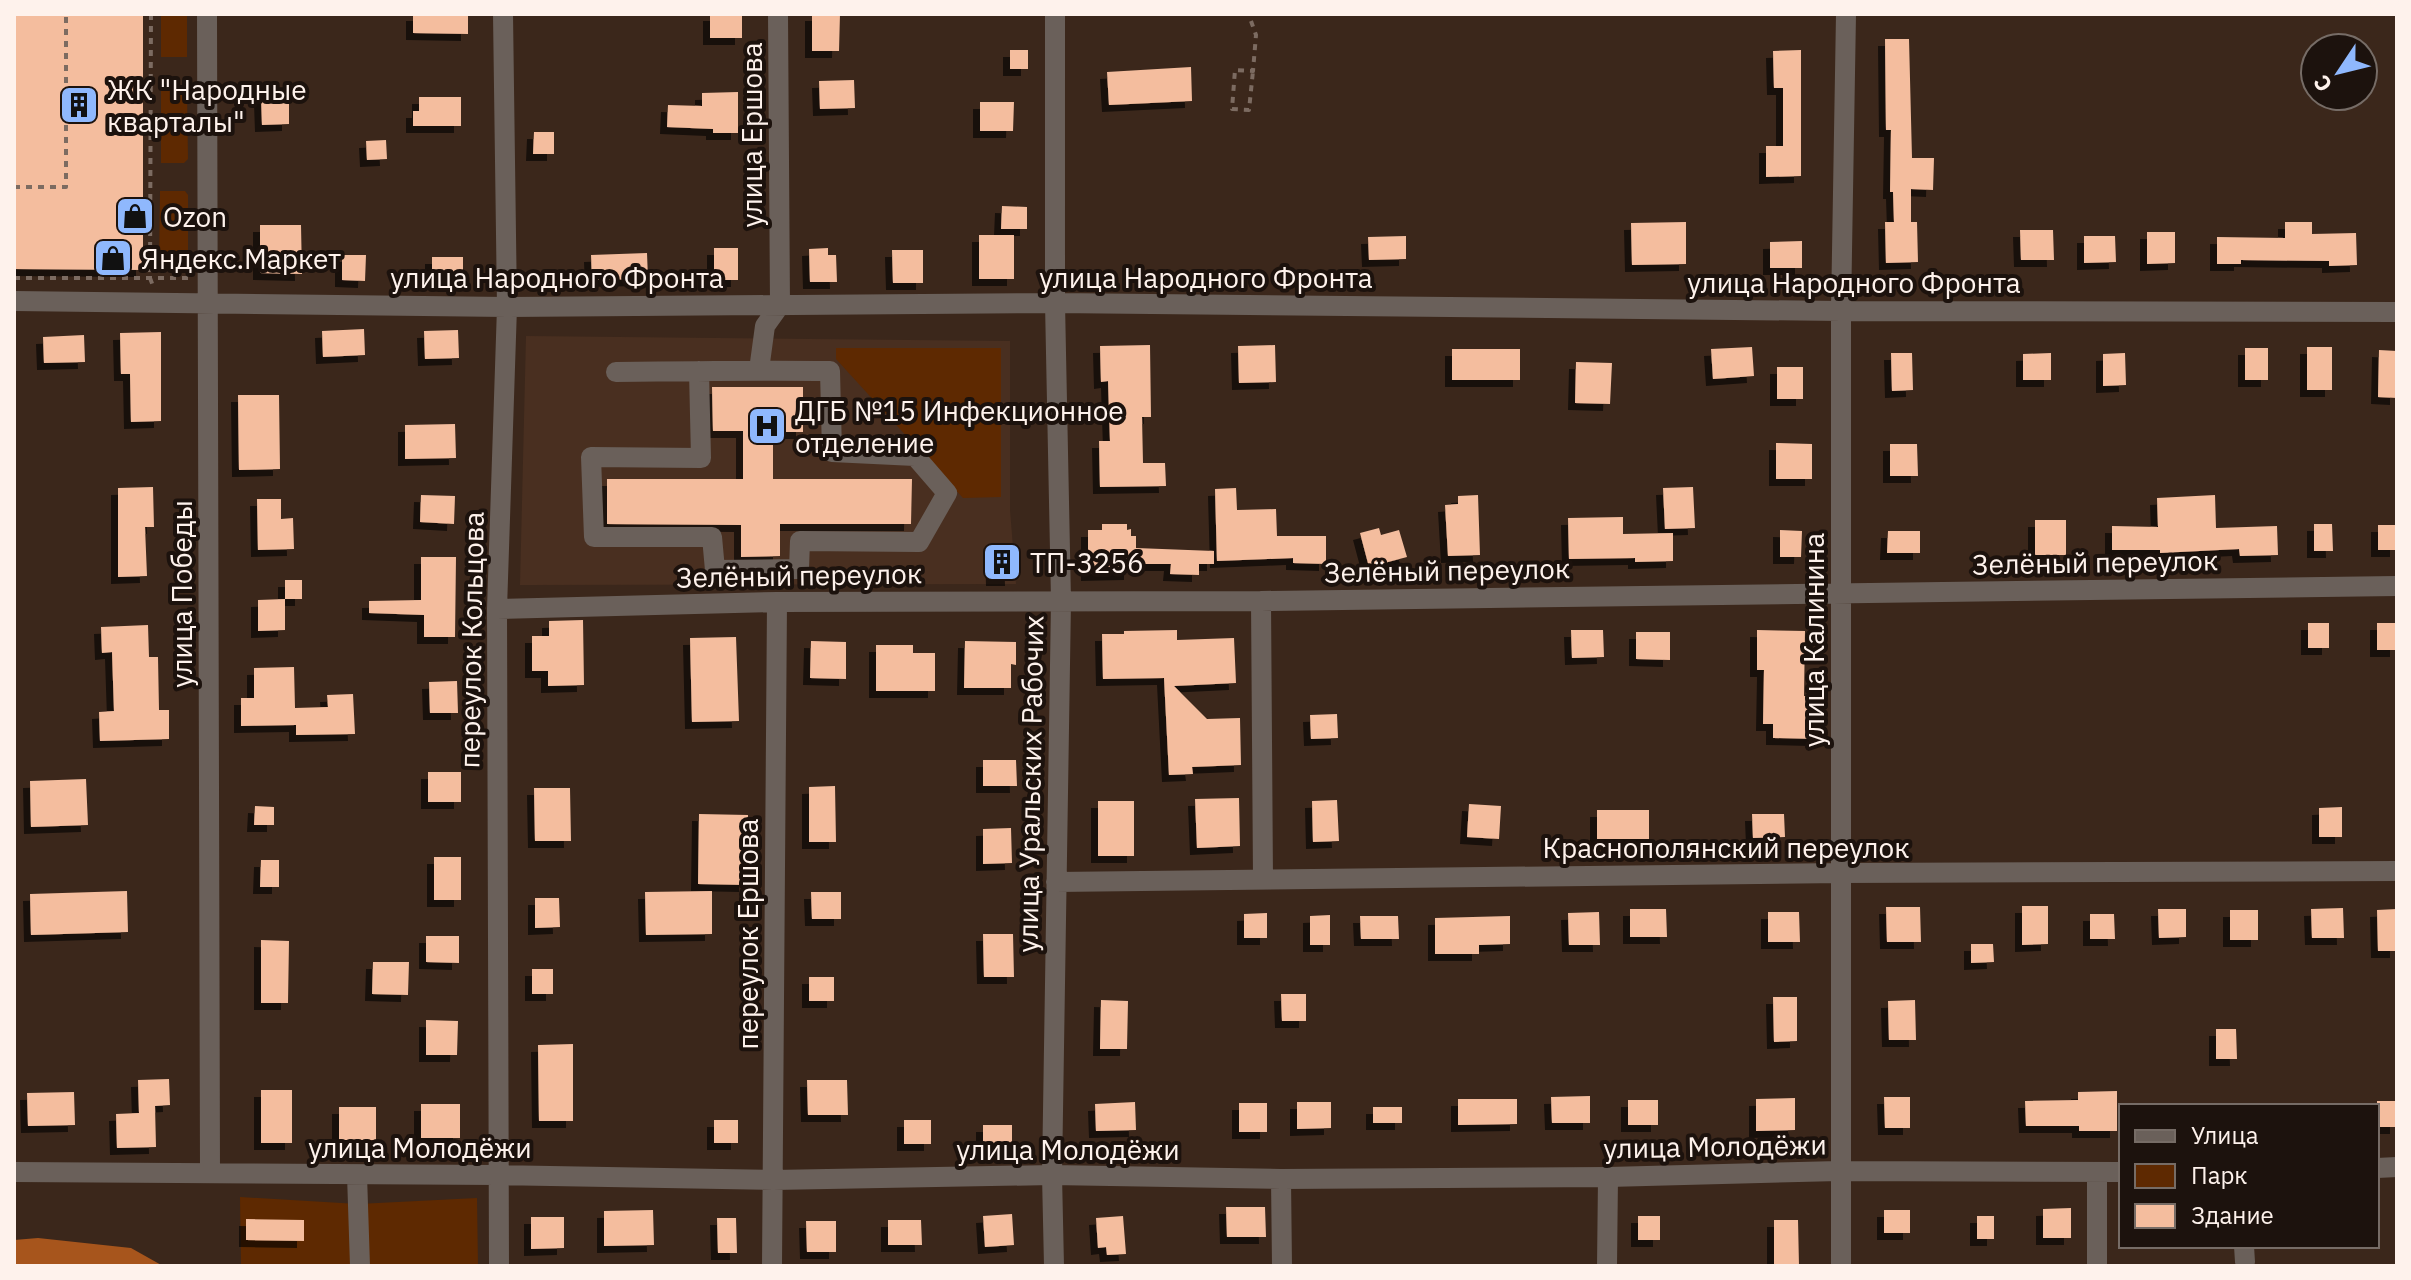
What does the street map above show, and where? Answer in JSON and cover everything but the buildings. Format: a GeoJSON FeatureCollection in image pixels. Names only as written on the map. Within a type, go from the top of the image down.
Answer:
{"type":"FeatureCollection","features":[{"type":"Feature","properties":{"kind":"street","name":"улица Победы"},"geometry":{"type":"LineString","coordinates":[[207,14],[210,1173]]}},
{"type":"Feature","properties":{"kind":"street","name":"переулок Кольцова"},"geometry":{"type":"LineString","coordinates":[[499,1266],[497,609],[507,307],[503,14]]}},
{"type":"Feature","properties":{"kind":"street","name":"улица Ершова"},"geometry":{"type":"LineString","coordinates":[[778,14],[780,305]]}},
{"type":"Feature","properties":{"kind":"street","name":"улица Уральских Рабочих"},"geometry":{"type":"LineString","coordinates":[[1054,1266],[1052,1175],[1061,601],[1055,303],[1055,14]]}},
{"type":"Feature","properties":{"kind":"street","name":"улица Калинина"},"geometry":{"type":"LineString","coordinates":[[1841,1266],[1841,311],[1846,14]]}},
{"type":"Feature","properties":{"kind":"street","name":"улица Народного Фронта"},"geometry":{"type":"LineString","coordinates":[[14,301],[507,307],[1055,303],[1841,311],[2397,312]]}},
{"type":"Feature","properties":{"kind":"street"},"geometry":{"type":"LineString","coordinates":[[759,370],[765,326],[780,305]]}},
{"type":"Feature","properties":{"kind":"street"},"geometry":{"type":"LineString","coordinates":[[616,372],[759,370],[830,371],[832,452],[915,456],[947,493],[919,542],[800,541],[799,569],[715,570],[712,537],[594,537],[591,457],[701,458],[699,371]]}},
{"type":"Feature","properties":{"kind":"street","name":"Зелёный переулок"},"geometry":{"type":"LineString","coordinates":[[497,609],[777,602],[1261,601],[2397,586]]}},
{"type":"Feature","properties":{"kind":"street"},"geometry":{"type":"LineString","coordinates":[[1261,601],[1263,879]]}},
{"type":"Feature","properties":{"kind":"street","name":"переулок Ершова"},"geometry":{"type":"LineString","coordinates":[[772,1266],[777,602]]}},
{"type":"Feature","properties":{"kind":"street","name":"Краснополянский переулок"},"geometry":{"type":"LineString","coordinates":[[1056,882],[1842,873],[2397,871]]}},
{"type":"Feature","properties":{"kind":"street","name":"улица Молодёжи"},"geometry":{"type":"LineString","coordinates":[[14,1172],[773,1180],[1052,1175],[1281,1179],[1608,1177],[1839,1171],[2119,1172]]}},
{"type":"Feature","properties":{"kind":"street"},"geometry":{"type":"LineString","coordinates":[[2097,1173],[2097,1266]]}},
{"type":"Feature","properties":{"kind":"street"},"geometry":{"type":"LineString","coordinates":[[357,1175],[360,1266]]}},
{"type":"Feature","properties":{"kind":"street"},"geometry":{"type":"LineString","coordinates":[[1607,1266],[1608,1177]]}},
{"type":"Feature","properties":{"kind":"street"},"geometry":{"type":"LineString","coordinates":[[1281,1179],[1282,1266]]}},
{"type":"Feature","properties":{"kind":"path"},"geometry":{"type":"LineString","coordinates":[[14,187],[66,187],[66,14]]}},
{"type":"Feature","properties":{"kind":"path"},"geometry":{"type":"LineString","coordinates":[[151,14],[150,278],[160,303]]}},
{"type":"Feature","properties":{"kind":"path"},"geometry":{"type":"LineString","coordinates":[[1251,21],[1256,35],[1253,71],[1249,110],[1232,109],[1235,70],[1253,71]]}},
{"type":"Feature","properties":{"kind":"path"},"geometry":{"type":"LineString","coordinates":[[14,278],[208,278]]}},
{"type":"Feature","properties":{"kind":"shaded area","name":"ДГБ №15 Инфекционное отделение"},"geometry":{"type":"Polygon","coordinates":[[[526,336],[1010,341],[1010,510],[1016,584],[520,585],[526,336]]]}},
{"type":"Feature","properties":{"kind":"shaded area"},"geometry":{"type":"Polygon","coordinates":[[[38,1238],[131,1248],[163,1266],[14,1266],[14,1240],[38,1238]]]}},
{"type":"Feature","properties":{"kind":"green space"},"geometry":{"type":"Polygon","coordinates":[[[161,14],[187,14],[187,57],[161,57],[161,14]]]}},
{"type":"Feature","properties":{"kind":"green space"},"geometry":{"type":"Polygon","coordinates":[[[161,88],[185,89],[187,92],[188,159],[184,163],[161,163],[161,88]]]}},
{"type":"Feature","properties":{"kind":"green space"},"geometry":{"type":"Polygon","coordinates":[[[160,191],[185,191],[188,195],[188,262],[183,269],[159,269],[160,191]]]}},
{"type":"Feature","properties":{"kind":"green space"},"geometry":{"type":"Polygon","coordinates":[[[836,348],[1001,348],[1001,497],[963,498],[836,359],[836,348]]]}},
{"type":"Feature","properties":{"kind":"green space"},"geometry":{"type":"Polygon","coordinates":[[[240,1197],[358,1204],[477,1198],[478,1266],[241,1266],[240,1197]]]}},
{"type":"Feature","properties":{"kind":"place","name":"ЖК \"Народные кварталы\""},"geometry":{"type":"Point","coordinates":[79,105]}},
{"type":"Feature","properties":{"kind":"place","name":"Ozon"},"geometry":{"type":"Point","coordinates":[135,216]}},
{"type":"Feature","properties":{"kind":"place","name":"Яндекс.Маркет"},"geometry":{"type":"Point","coordinates":[113,258]}},
{"type":"Feature","properties":{"kind":"place","name":"ДГБ №15 Инфекционное отделение"},"geometry":{"type":"Point","coordinates":[767,426]}},
{"type":"Feature","properties":{"kind":"place","name":"ТП-3256"},"geometry":{"type":"Point","coordinates":[1002,562]}}]}
